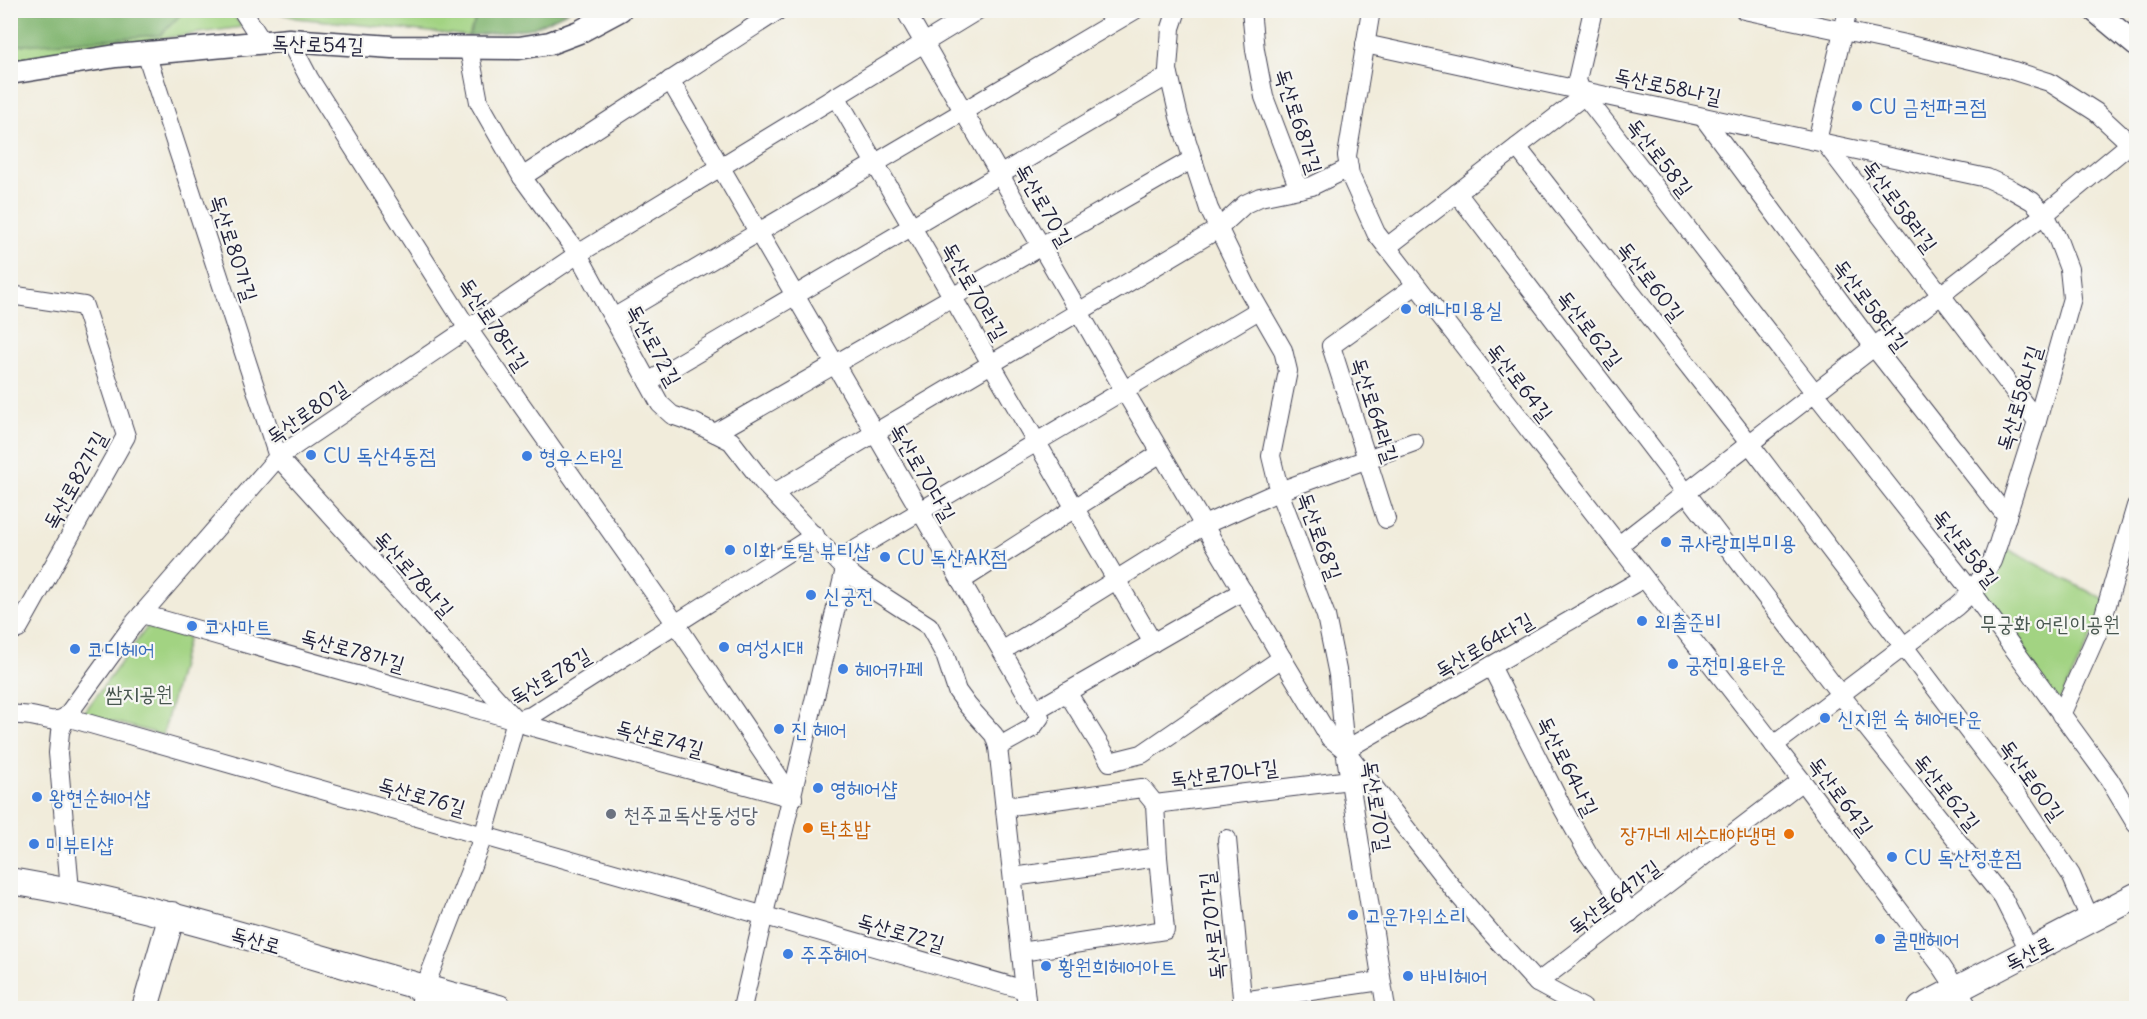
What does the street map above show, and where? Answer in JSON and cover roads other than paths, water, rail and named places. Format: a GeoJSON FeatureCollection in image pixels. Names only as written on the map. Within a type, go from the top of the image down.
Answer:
{"type":"FeatureCollection","features":[{"type":"Feature","properties":{"kind":"main road","name":"독산로"},"geometry":{"type":"LineString","coordinates":[[10,881],[70,890],[172,915],[421,999],[499,1008]]}},
{"type":"Feature","properties":{"kind":"main road","name":"독산로"},"geometry":{"type":"LineString","coordinates":[[1921,1008],[1963,1000],[2030,952],[2136,896]]}},
{"type":"Feature","properties":{"kind":"main road"},"geometry":{"type":"LineString","coordinates":[[145,1008],[172,915]]}},
{"type":"Feature","properties":{"kind":"street"},"geometry":{"type":"LineString","coordinates":[[242,10],[263,43]]}},
{"type":"Feature","properties":{"kind":"street","name":"독산로54길"},"geometry":{"type":"LineString","coordinates":[[10,73],[21,69],[146,53],[289,40],[392,47],[519,48],[550,43],[579,32],[620,10]]}},
{"type":"Feature","properties":{"kind":"street"},"geometry":{"type":"LineString","coordinates":[[522,177],[779,10]]}},
{"type":"Feature","properties":{"kind":"street","name":"독산로70길"},"geometry":{"type":"LineString","coordinates":[[905,10],[1282,658],[1330,738],[1345,750],[1386,1008]]}},
{"type":"Feature","properties":{"kind":"street"},"geometry":{"type":"LineString","coordinates":[[578,255],[978,10]]}},
{"type":"Feature","properties":{"kind":"street"},"geometry":{"type":"LineString","coordinates":[[613,318],[1135,10]]}},
{"type":"Feature","properties":{"kind":"street","name":"독산로68길"},"geometry":{"type":"LineString","coordinates":[[1177,10],[1168,47],[1169,75],[1179,117],[1218,229],[1259,310],[1283,350],[1288,370],[1271,456],[1280,491],[1326,616],[1338,675],[1345,750]]}},
{"type":"Feature","properties":{"kind":"street","name":"독산로68가길"},"geometry":{"type":"LineString","coordinates":[[774,493],[1218,229],[1245,204],[1260,197],[1299,189],[1264,97],[1255,50],[1251,10]]}},
{"type":"Feature","properties":{"kind":"street","name":"독산로64길"},"geometry":{"type":"LineString","coordinates":[[1371,10],[1347,156],[1350,175],[1376,233],[1802,781],[1942,967],[1963,1000]]}},
{"type":"Feature","properties":{"kind":"street"},"geometry":{"type":"LineString","coordinates":[[1387,247],[1577,101],[1581,91],[1577,80],[1593,10]]}},
{"type":"Feature","properties":{"kind":"street"},"geometry":{"type":"LineString","coordinates":[[1618,545],[2135,144],[2096,112],[2049,82],[2008,69],[1744,10]]}},
{"type":"Feature","properties":{"kind":"street"},"geometry":{"type":"LineString","coordinates":[[1821,142],[1848,10]]}},
{"type":"Feature","properties":{"kind":"street"},"geometry":{"type":"LineString","coordinates":[[2094,10],[2136,45]]}},
{"type":"Feature","properties":{"kind":"street","name":"독산로78다길"},"geometry":{"type":"LineString","coordinates":[[289,40],[309,78],[468,329],[676,624]]}},
{"type":"Feature","properties":{"kind":"street","name":"독산로58나길"},"geometry":{"type":"LineString","coordinates":[[1365,44],[1987,178],[2031,201],[2045,214],[2058,240],[2069,269],[2072,298],[2007,517],[1992,561],[1972,592]]}},
{"type":"Feature","properties":{"kind":"street","name":"독산로72길"},"geometry":{"type":"LineString","coordinates":[[469,49],[478,102],[522,177],[578,255],[660,404],[672,415],[731,441],[762,481],[858,580],[929,626],[945,655],[957,690],[994,735],[998,747],[1026,999],[765,917]]}},
{"type":"Feature","properties":{"kind":"street","name":"독산로80가길"},"geometry":{"type":"LineString","coordinates":[[146,53],[278,457]]}},
{"type":"Feature","properties":{"kind":"street"},"geometry":{"type":"LineString","coordinates":[[648,382],[1169,75]]}},
{"type":"Feature","properties":{"kind":"street","name":"독산로70다길"},"geometry":{"type":"LineString","coordinates":[[670,80],[719,168],[1036,710]]}},
{"type":"Feature","properties":{"kind":"street","name":"독산로58길"},"geometry":{"type":"LineString","coordinates":[[1581,91],[1972,592],[2109,778],[2136,824]]}},
{"type":"Feature","properties":{"kind":"street","name":"독산로70라길"},"geometry":{"type":"LineString","coordinates":[[836,96],[1153,643]]}},
{"type":"Feature","properties":{"kind":"street","name":"독산로58다길"},"geometry":{"type":"LineString","coordinates":[[1703,117],[1874,347],[2007,517]]}},
{"type":"Feature","properties":{"kind":"street","name":"독산로58라길"},"geometry":{"type":"LineString","coordinates":[[1821,142],[2037,421]]}},
{"type":"Feature","properties":{"kind":"street","name":"독산로60길"},"geometry":{"type":"LineString","coordinates":[[1517,147],[1749,443],[2026,807],[2071,875],[2091,921]]}},
{"type":"Feature","properties":{"kind":"street"},"geometry":{"type":"LineString","coordinates":[[715,433],[1192,159]]}},
{"type":"Feature","properties":{"kind":"street"},"geometry":{"type":"LineString","coordinates":[[1299,189],[1312,186],[1349,168]]}},
{"type":"Feature","properties":{"kind":"street","name":"독산로62길"},"geometry":{"type":"LineString","coordinates":[[1457,193],[1840,694],[2003,898],[2030,952]]}},
{"type":"Feature","properties":{"kind":"street","name":"독산로80길"},"geometry":{"type":"LineString","coordinates":[[70,890],[58,753],[60,732],[66,717],[142,614],[278,457],[578,255]]}},
{"type":"Feature","properties":{"kind":"street","name":"독산로64라길"},"geometry":{"type":"LineString","coordinates":[[1386,519],[1331,346],[1416,285]]}},
{"type":"Feature","properties":{"kind":"street","name":"독산로82가길"},"geometry":{"type":"LineString","coordinates":[[10,295],[84,306],[126,436],[18,629],[10,628]]}},
{"type":"Feature","properties":{"kind":"street"},"geometry":{"type":"LineString","coordinates":[[742,1008],[793,798],[842,564],[919,510],[1259,310]]}},
{"type":"Feature","properties":{"kind":"street"},"geometry":{"type":"LineString","coordinates":[[1002,651],[1204,525],[1280,491],[1414,442]]}},
{"type":"Feature","properties":{"kind":"street"},"geometry":{"type":"LineString","coordinates":[[961,581],[1161,453]]}},
{"type":"Feature","properties":{"kind":"street","name":"독산로78나길"},"geometry":{"type":"LineString","coordinates":[[278,457],[516,720]]}},
{"type":"Feature","properties":{"kind":"street"},"geometry":{"type":"LineString","coordinates":[[2061,715],[2101,625],[2136,506]]}},
{"type":"Feature","properties":{"kind":"street","name":"독산로78길"},"geometry":{"type":"LineString","coordinates":[[421,999],[483,837],[516,720],[531,716],[815,535]]}},
{"type":"Feature","properties":{"kind":"street","name":"독산로64다길"},"geometry":{"type":"LineString","coordinates":[[1345,750],[1644,578]]}},
{"type":"Feature","properties":{"kind":"street"},"geometry":{"type":"LineString","coordinates":[[998,747],[1032,728],[1040,717],[1036,710],[1243,591]]}},
{"type":"Feature","properties":{"kind":"street"},"geometry":{"type":"LineString","coordinates":[[1774,745],[1957,606],[1972,592]]}},
{"type":"Feature","properties":{"kind":"street","name":"독산로78가길"},"geometry":{"type":"LineString","coordinates":[[142,614],[516,720]]}},
{"type":"Feature","properties":{"kind":"street"},"geometry":{"type":"LineString","coordinates":[[676,624],[793,798]]}},
{"type":"Feature","properties":{"kind":"street"},"geometry":{"type":"LineString","coordinates":[[1067,692],[1110,762],[1142,754],[1282,658]]}},
{"type":"Feature","properties":{"kind":"street","name":"독산로64나길"},"geometry":{"type":"LineString","coordinates":[[1491,666],[1562,807],[1588,853],[1630,914]]}},
{"type":"Feature","properties":{"kind":"street"},"geometry":{"type":"LineString","coordinates":[[10,714],[33,716],[58,722],[66,717]]}},
{"type":"Feature","properties":{"kind":"street","name":"독산로76길"},"geometry":{"type":"LineString","coordinates":[[66,717],[765,917]]}},
{"type":"Feature","properties":{"kind":"street","name":"독산로74길"},"geometry":{"type":"LineString","coordinates":[[516,720],[526,725],[793,798]]}},
{"type":"Feature","properties":{"kind":"street"},"geometry":{"type":"LineString","coordinates":[[1345,750],[1455,891],[1537,983],[1583,1008]]}},
{"type":"Feature","properties":{"kind":"street","name":"독산로70나길"},"geometry":{"type":"LineString","coordinates":[[1005,807],[1142,788],[1155,804],[1350,780]]}},
{"type":"Feature","properties":{"kind":"street","name":"독산로64가길"},"geometry":{"type":"LineString","coordinates":[[1537,983],[1802,781]]}},
{"type":"Feature","properties":{"kind":"street"},"geometry":{"type":"LineString","coordinates":[[1021,952],[1165,930],[1155,804]]}},
{"type":"Feature","properties":{"kind":"street","name":"독산로70가길"},"geometry":{"type":"LineString","coordinates":[[1227,839],[1243,1005]]}},
{"type":"Feature","properties":{"kind":"street"},"geometry":{"type":"LineString","coordinates":[[1012,877],[1158,857]]}},
{"type":"Feature","properties":{"kind":"street"},"geometry":{"type":"LineString","coordinates":[[1243,1005],[1381,981]]}},
{"type":"Feature","properties":{"kind":"place","name":"CU 금천파크점"},"geometry":{"type":"Point","coordinates":[1857,106]}},
{"type":"Feature","properties":{"kind":"place","name":"예나미용실"},"geometry":{"type":"Point","coordinates":[1406,309]}},
{"type":"Feature","properties":{"kind":"place","name":"CU 독산4동점"},"geometry":{"type":"Point","coordinates":[311,455]}},
{"type":"Feature","properties":{"kind":"place","name":"형우스타일"},"geometry":{"type":"Point","coordinates":[527,456]}},
{"type":"Feature","properties":{"kind":"place","name":"큐사랑피부미용"},"geometry":{"type":"Point","coordinates":[1666,542]}},
{"type":"Feature","properties":{"kind":"place","name":"이화 토탈 뷰티샵"},"geometry":{"type":"Point","coordinates":[730,550]}},
{"type":"Feature","properties":{"kind":"place","name":"CU 독산AK점"},"geometry":{"type":"Point","coordinates":[885,557]}},
{"type":"Feature","properties":{"kind":"place","name":"신궁전"},"geometry":{"type":"Point","coordinates":[811,595]}},
{"type":"Feature","properties":{"kind":"place","name":"외출준비"},"geometry":{"type":"Point","coordinates":[1642,621]}},
{"type":"Feature","properties":{"kind":"place","name":"코사마트"},"geometry":{"type":"Point","coordinates":[192,626]}},
{"type":"Feature","properties":{"kind":"place","name":"여성시대"},"geometry":{"type":"Point","coordinates":[724,647]}},
{"type":"Feature","properties":{"kind":"place","name":"코디헤어"},"geometry":{"type":"Point","coordinates":[75,649]}},
{"type":"Feature","properties":{"kind":"place","name":"궁전미용타운"},"geometry":{"type":"Point","coordinates":[1673,664]}},
{"type":"Feature","properties":{"kind":"place","name":"헤어카페"},"geometry":{"type":"Point","coordinates":[843,669]}},
{"type":"Feature","properties":{"kind":"place","name":"신지원 숙 헤어타운"},"geometry":{"type":"Point","coordinates":[1825,718]}},
{"type":"Feature","properties":{"kind":"place","name":"진 헤어"},"geometry":{"type":"Point","coordinates":[779,729]}},
{"type":"Feature","properties":{"kind":"place","name":"영헤어샵"},"geometry":{"type":"Point","coordinates":[818,788]}},
{"type":"Feature","properties":{"kind":"place","name":"왕현순헤어샵"},"geometry":{"type":"Point","coordinates":[37,797]}},
{"type":"Feature","properties":{"kind":"place","name":"천주교독산동성당"},"geometry":{"type":"Point","coordinates":[611,814]}},
{"type":"Feature","properties":{"kind":"place","name":"탁초밥"},"geometry":{"type":"Point","coordinates":[808,828]}},
{"type":"Feature","properties":{"kind":"place","name":"장가네 세수대야냉면"},"geometry":{"type":"Point","coordinates":[1789,834]}},
{"type":"Feature","properties":{"kind":"place","name":"미뷰티샵"},"geometry":{"type":"Point","coordinates":[34,844]}},
{"type":"Feature","properties":{"kind":"place","name":"CU 독산정훈점"},"geometry":{"type":"Point","coordinates":[1892,857]}},
{"type":"Feature","properties":{"kind":"place","name":"고운가위소리"},"geometry":{"type":"Point","coordinates":[1353,915]}},
{"type":"Feature","properties":{"kind":"place","name":"쿨맨헤어"},"geometry":{"type":"Point","coordinates":[1880,939]}},
{"type":"Feature","properties":{"kind":"place","name":"주주헤어"},"geometry":{"type":"Point","coordinates":[788,954]}},
{"type":"Feature","properties":{"kind":"place","name":"황원희헤어아트"},"geometry":{"type":"Point","coordinates":[1046,966]}},
{"type":"Feature","properties":{"kind":"place","name":"바비헤어"},"geometry":{"type":"Point","coordinates":[1408,976]}},
{"type":"Feature","properties":{"kind":"park label","name":"무궁화 어린이공원"},"geometry":{"type":"Point","coordinates":[2050,623]}},
{"type":"Feature","properties":{"kind":"park label","name":"쌈지공원"},"geometry":{"type":"Point","coordinates":[139,693]}}]}
